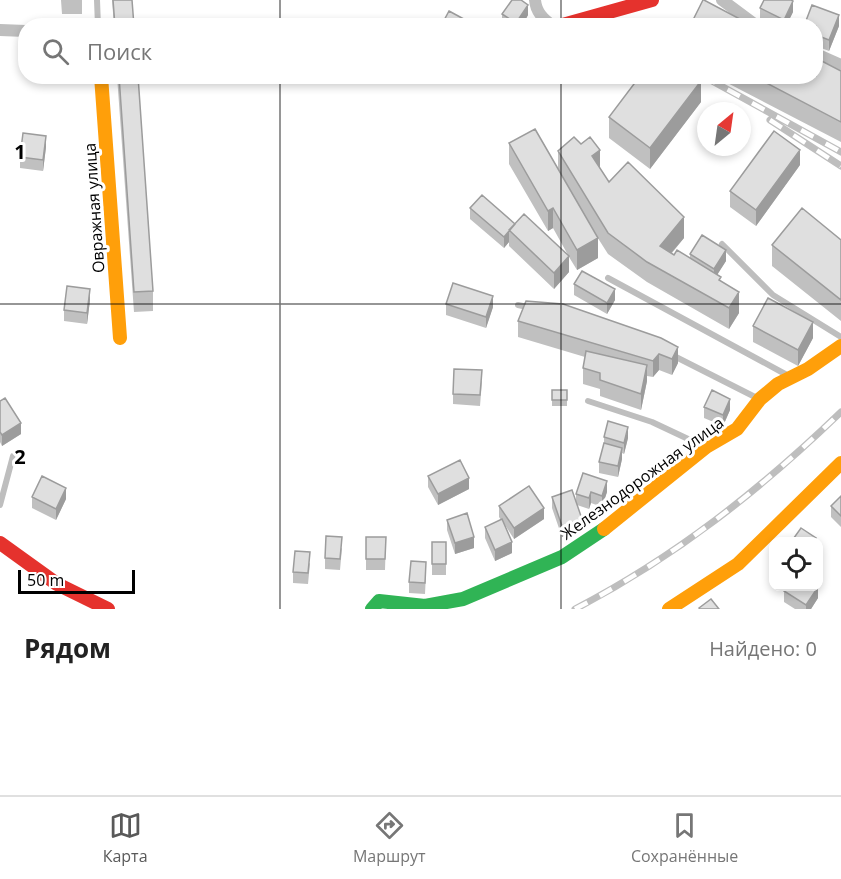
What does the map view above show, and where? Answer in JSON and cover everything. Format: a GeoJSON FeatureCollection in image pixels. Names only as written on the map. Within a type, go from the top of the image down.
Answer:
{"type":"FeatureCollection","features":[{"type":"Feature","properties":{"kind":"street"},"geometry":{"type":"LineString","coordinates":[[535,0],[536,8],[543,18]]}},
{"type":"Feature","properties":{"kind":"street"},"geometry":{"type":"LineString","coordinates":[[588,18],[652,0]]}},
{"type":"Feature","properties":{"kind":"street"},"geometry":{"type":"LineString","coordinates":[[722,0],[746,18]]}},
{"type":"Feature","properties":{"kind":"street"},"geometry":{"type":"LineString","coordinates":[[0,30],[18,31]]}},
{"type":"Feature","properties":{"kind":"street"},"geometry":{"type":"LineString","coordinates":[[823,57],[841,65]]}},
{"type":"Feature","properties":{"kind":"street","name":"Овражная улица"},"geometry":{"type":"LineString","coordinates":[[102,84],[120,338]]}},
{"type":"Feature","properties":{"kind":"street","name":"Железнодорожная улица"},"geometry":{"type":"LineString","coordinates":[[372,609],[378,601],[425,606],[463,599],[562,557],[606,527],[706,447],[737,429],[760,399],[778,384],[808,369],[841,346]]}},
{"type":"Feature","properties":{"kind":"street"},"geometry":{"type":"LineString","coordinates":[[669,609],[738,564],[841,463]]}},
{"type":"Feature","properties":{"kind":"street"},"geometry":{"type":"LineString","coordinates":[[0,543],[57,584],[108,609]]}},
{"type":"Feature","properties":{"kind":"lane"},"geometry":{"type":"LineString","coordinates":[[97,0],[98,18]]}},
{"type":"Feature","properties":{"kind":"lane"},"geometry":{"type":"LineString","coordinates":[[722,244],[774,295],[841,338]]}},
{"type":"Feature","properties":{"kind":"lane"},"geometry":{"type":"LineString","coordinates":[[608,278],[791,377]]}},
{"type":"Feature","properties":{"kind":"lane"},"geometry":{"type":"LineString","coordinates":[[518,305],[539,309]]}},
{"type":"Feature","properties":{"kind":"lane"},"geometry":{"type":"LineString","coordinates":[[666,352],[760,399]]}},
{"type":"Feature","properties":{"kind":"lane"},"geometry":{"type":"LineString","coordinates":[[588,400],[652,422],[706,447]]}},
{"type":"Feature","properties":{"kind":"lane"},"geometry":{"type":"LineString","coordinates":[[0,505],[13,456]]}},
{"type":"Feature","properties":{"kind":"building"},"geometry":{"type":"Polygon","coordinates":[[[113,0],[132,0],[133,18],[114,18],[113,0]]]}},
{"type":"Feature","properties":{"kind":"building"},"geometry":{"type":"Polygon","coordinates":[[[512,0],[521,0],[528,5],[519,18],[508,18],[502,14],[512,0]]]}},
{"type":"Feature","properties":{"kind":"building"},"geometry":{"type":"Polygon","coordinates":[[[704,0],[738,18],[694,18],[704,0]]]}},
{"type":"Feature","properties":{"kind":"building"},"geometry":{"type":"Polygon","coordinates":[[[764,0],[793,1],[785,18],[780,18],[760,8],[764,0]]]}},
{"type":"Feature","properties":{"kind":"building"},"geometry":{"type":"Polygon","coordinates":[[[812,5],[839,15],[829,40],[823,38],[823,18],[807,18],[812,5]]]}},
{"type":"Feature","properties":{"kind":"building"},"geometry":{"type":"Polygon","coordinates":[[[449,11],[462,18],[445,18],[449,11]]]}},
{"type":"Feature","properties":{"kind":"building"},"geometry":{"type":"Polygon","coordinates":[[[823,62],[841,71],[841,122],[768,84],[823,84],[823,62]]]}},
{"type":"Feature","properties":{"kind":"building"},"geometry":{"type":"Polygon","coordinates":[[[120,84],[139,84],[153,291],[134,292],[120,84]]]}},
{"type":"Feature","properties":{"kind":"building"},"geometry":{"type":"Polygon","coordinates":[[[634,84],[699,84],[650,148],[609,117],[634,84]]]}},
{"type":"Feature","properties":{"kind":"building"},"geometry":{"type":"Polygon","coordinates":[[[535,129],[598,238],[577,250],[553,208],[548,211],[509,143],[535,129]]]}},
{"type":"Feature","properties":{"kind":"building"},"geometry":{"type":"Polygon","coordinates":[[[774,131],[800,150],[756,210],[730,191],[774,131]]]}},
{"type":"Feature","properties":{"kind":"building"},"geometry":{"type":"Polygon","coordinates":[[[23,133],[46,136],[43,160],[20,157],[23,133]]]}},
{"type":"Feature","properties":{"kind":"building"},"geometry":{"type":"Polygon","coordinates":[[[574,137],[581,144],[590,137],[600,150],[592,156],[609,182],[628,162],[684,217],[660,246],[674,255],[677,250],[721,277],[719,280],[739,292],[729,308],[647,262],[608,233],[558,151],[574,137]]]}},
{"type":"Feature","properties":{"kind":"building"},"geometry":{"type":"Polygon","coordinates":[[[482,195],[515,224],[504,237],[470,208],[482,195]]]}},
{"type":"Feature","properties":{"kind":"building"},"geometry":{"type":"Polygon","coordinates":[[[802,208],[841,240],[841,300],[772,245],[802,208]]]}},
{"type":"Feature","properties":{"kind":"building"},"geometry":{"type":"Polygon","coordinates":[[[524,214],[569,256],[554,273],[509,230],[524,214]]]}},
{"type":"Feature","properties":{"kind":"building"},"geometry":{"type":"Polygon","coordinates":[[[702,235],[726,250],[714,269],[690,254],[702,235]]]}},
{"type":"Feature","properties":{"kind":"building"},"geometry":{"type":"Polygon","coordinates":[[[582,271],[615,289],[607,303],[574,284],[582,271]]]}},
{"type":"Feature","properties":{"kind":"building"},"geometry":{"type":"Polygon","coordinates":[[[453,283],[493,296],[486,317],[446,304],[453,283]]]}},
{"type":"Feature","properties":{"kind":"building"},"geometry":{"type":"Polygon","coordinates":[[[67,286],[90,289],[87,313],[64,310],[67,286]]]}},
{"type":"Feature","properties":{"kind":"building"},"geometry":{"type":"Polygon","coordinates":[[[768,298],[813,322],[798,350],[753,326],[768,298]]]}},
{"type":"Feature","properties":{"kind":"building"},"geometry":{"type":"Polygon","coordinates":[[[526,301],[563,304],[661,338],[678,347],[672,359],[659,354],[653,361],[518,321],[526,301]]]}},
{"type":"Feature","properties":{"kind":"building"},"geometry":{"type":"Polygon","coordinates":[[[586,351],[647,365],[641,394],[600,380],[600,373],[583,368],[586,351]]]}},
{"type":"Feature","properties":{"kind":"building"},"geometry":{"type":"Polygon","coordinates":[[[454,369],[482,370],[480,395],[453,394],[454,369]]]}},
{"type":"Feature","properties":{"kind":"building"},"geometry":{"type":"Polygon","coordinates":[[[552,390],[567,390],[567,400],[552,400],[552,390]]]}},
{"type":"Feature","properties":{"kind":"building"},"geometry":{"type":"Polygon","coordinates":[[[712,390],[730,399],[723,415],[704,407],[712,390]]]}},
{"type":"Feature","properties":{"kind":"building"},"geometry":{"type":"Polygon","coordinates":[[[5,398],[21,423],[2,435],[0,432],[0,401],[5,398]]]}},
{"type":"Feature","properties":{"kind":"building"},"geometry":{"type":"Polygon","coordinates":[[[608,421],[628,427],[624,443],[604,437],[608,421]]]}},
{"type":"Feature","properties":{"kind":"building"},"geometry":{"type":"Polygon","coordinates":[[[604,443],[622,448],[618,466],[599,462],[604,443]]]}},
{"type":"Feature","properties":{"kind":"building"},"geometry":{"type":"Polygon","coordinates":[[[460,460],[469,478],[438,494],[428,476],[460,460]]]}},
{"type":"Feature","properties":{"kind":"building"},"geometry":{"type":"Polygon","coordinates":[[[583,473],[607,481],[602,496],[591,492],[589,498],[576,494],[583,473]]]}},
{"type":"Feature","properties":{"kind":"building"},"geometry":{"type":"Polygon","coordinates":[[[42,476],[66,488],[56,509],[32,497],[42,476]]]}},
{"type":"Feature","properties":{"kind":"building"},"geometry":{"type":"Polygon","coordinates":[[[529,486],[544,508],[514,528],[499,506],[529,486]]]}},
{"type":"Feature","properties":{"kind":"building"},"geometry":{"type":"Polygon","coordinates":[[[572,490],[582,519],[562,526],[552,497],[572,490]]]}},
{"type":"Feature","properties":{"kind":"building"},"geometry":{"type":"Polygon","coordinates":[[[841,496],[841,516],[831,506],[841,496]]]}},
{"type":"Feature","properties":{"kind":"building"},"geometry":{"type":"Polygon","coordinates":[[[467,513],[474,537],[455,543],[447,520],[467,513]]]}},
{"type":"Feature","properties":{"kind":"building"},"geometry":{"type":"Polygon","coordinates":[[[502,519],[512,542],[495,550],[485,527],[502,519]]]}},
{"type":"Feature","properties":{"kind":"building"},"geometry":{"type":"Polygon","coordinates":[[[801,528],[814,537],[795,537],[801,528]]]}},
{"type":"Feature","properties":{"kind":"building"},"geometry":{"type":"Polygon","coordinates":[[[326,536],[342,537],[340,559],[325,558],[326,536]]]}},
{"type":"Feature","properties":{"kind":"building"},"geometry":{"type":"Polygon","coordinates":[[[366,537],[386,537],[385,559],[366,559],[366,537]]]}},
{"type":"Feature","properties":{"kind":"building"},"geometry":{"type":"Polygon","coordinates":[[[432,542],[446,542],[446,564],[432,564],[432,542]]]}},
{"type":"Feature","properties":{"kind":"building"},"geometry":{"type":"Polygon","coordinates":[[[295,551],[310,552],[308,573],[293,572],[295,551]]]}},
{"type":"Feature","properties":{"kind":"building"},"geometry":{"type":"Polygon","coordinates":[[[411,561],[426,562],[425,583],[409,582],[411,561]]]}},
{"type":"Feature","properties":{"kind":"building"},"geometry":{"type":"Polygon","coordinates":[[[784,591],[815,591],[806,605],[784,591]]]}},
{"type":"Feature","properties":{"kind":"building"},"geometry":{"type":"Polygon","coordinates":[[[711,599],[719,609],[699,608],[711,599]]]}},
{"type":"Feature","properties":{"kind":"railway"},"geometry":{"type":"LineString","coordinates":[[718,84],[841,152]]}},
{"type":"Feature","properties":{"kind":"railway"},"geometry":{"type":"LineString","coordinates":[[770,120],[841,166]]}},
{"type":"Feature","properties":{"kind":"railway"},"geometry":{"type":"LineString","coordinates":[[575,609],[647,567],[715,520],[748,495],[841,412]]}},
{"type":"Feature","properties":{"kind":"traffic: fast"},"geometry":{"type":"LineString","coordinates":[[372,609],[379,601],[425,606],[463,599],[562,557],[604,529]]}},
{"type":"Feature","properties":{"kind":"traffic: slow"},"geometry":{"type":"LineString","coordinates":[[102,84],[120,338]]}},
{"type":"Feature","properties":{"kind":"traffic: slow"},"geometry":{"type":"LineString","coordinates":[[604,529],[706,447],[737,429],[760,399],[778,384],[808,369],[841,346]]}},
{"type":"Feature","properties":{"kind":"traffic: slow"},"geometry":{"type":"LineString","coordinates":[[669,609],[738,564],[841,463]]}},
{"type":"Feature","properties":{"kind":"traffic: jam"},"geometry":{"type":"LineString","coordinates":[[588,18],[652,0]]}},
{"type":"Feature","properties":{"kind":"traffic: jam"},"geometry":{"type":"LineString","coordinates":[[0,543],[57,584],[108,609]]}}]}
